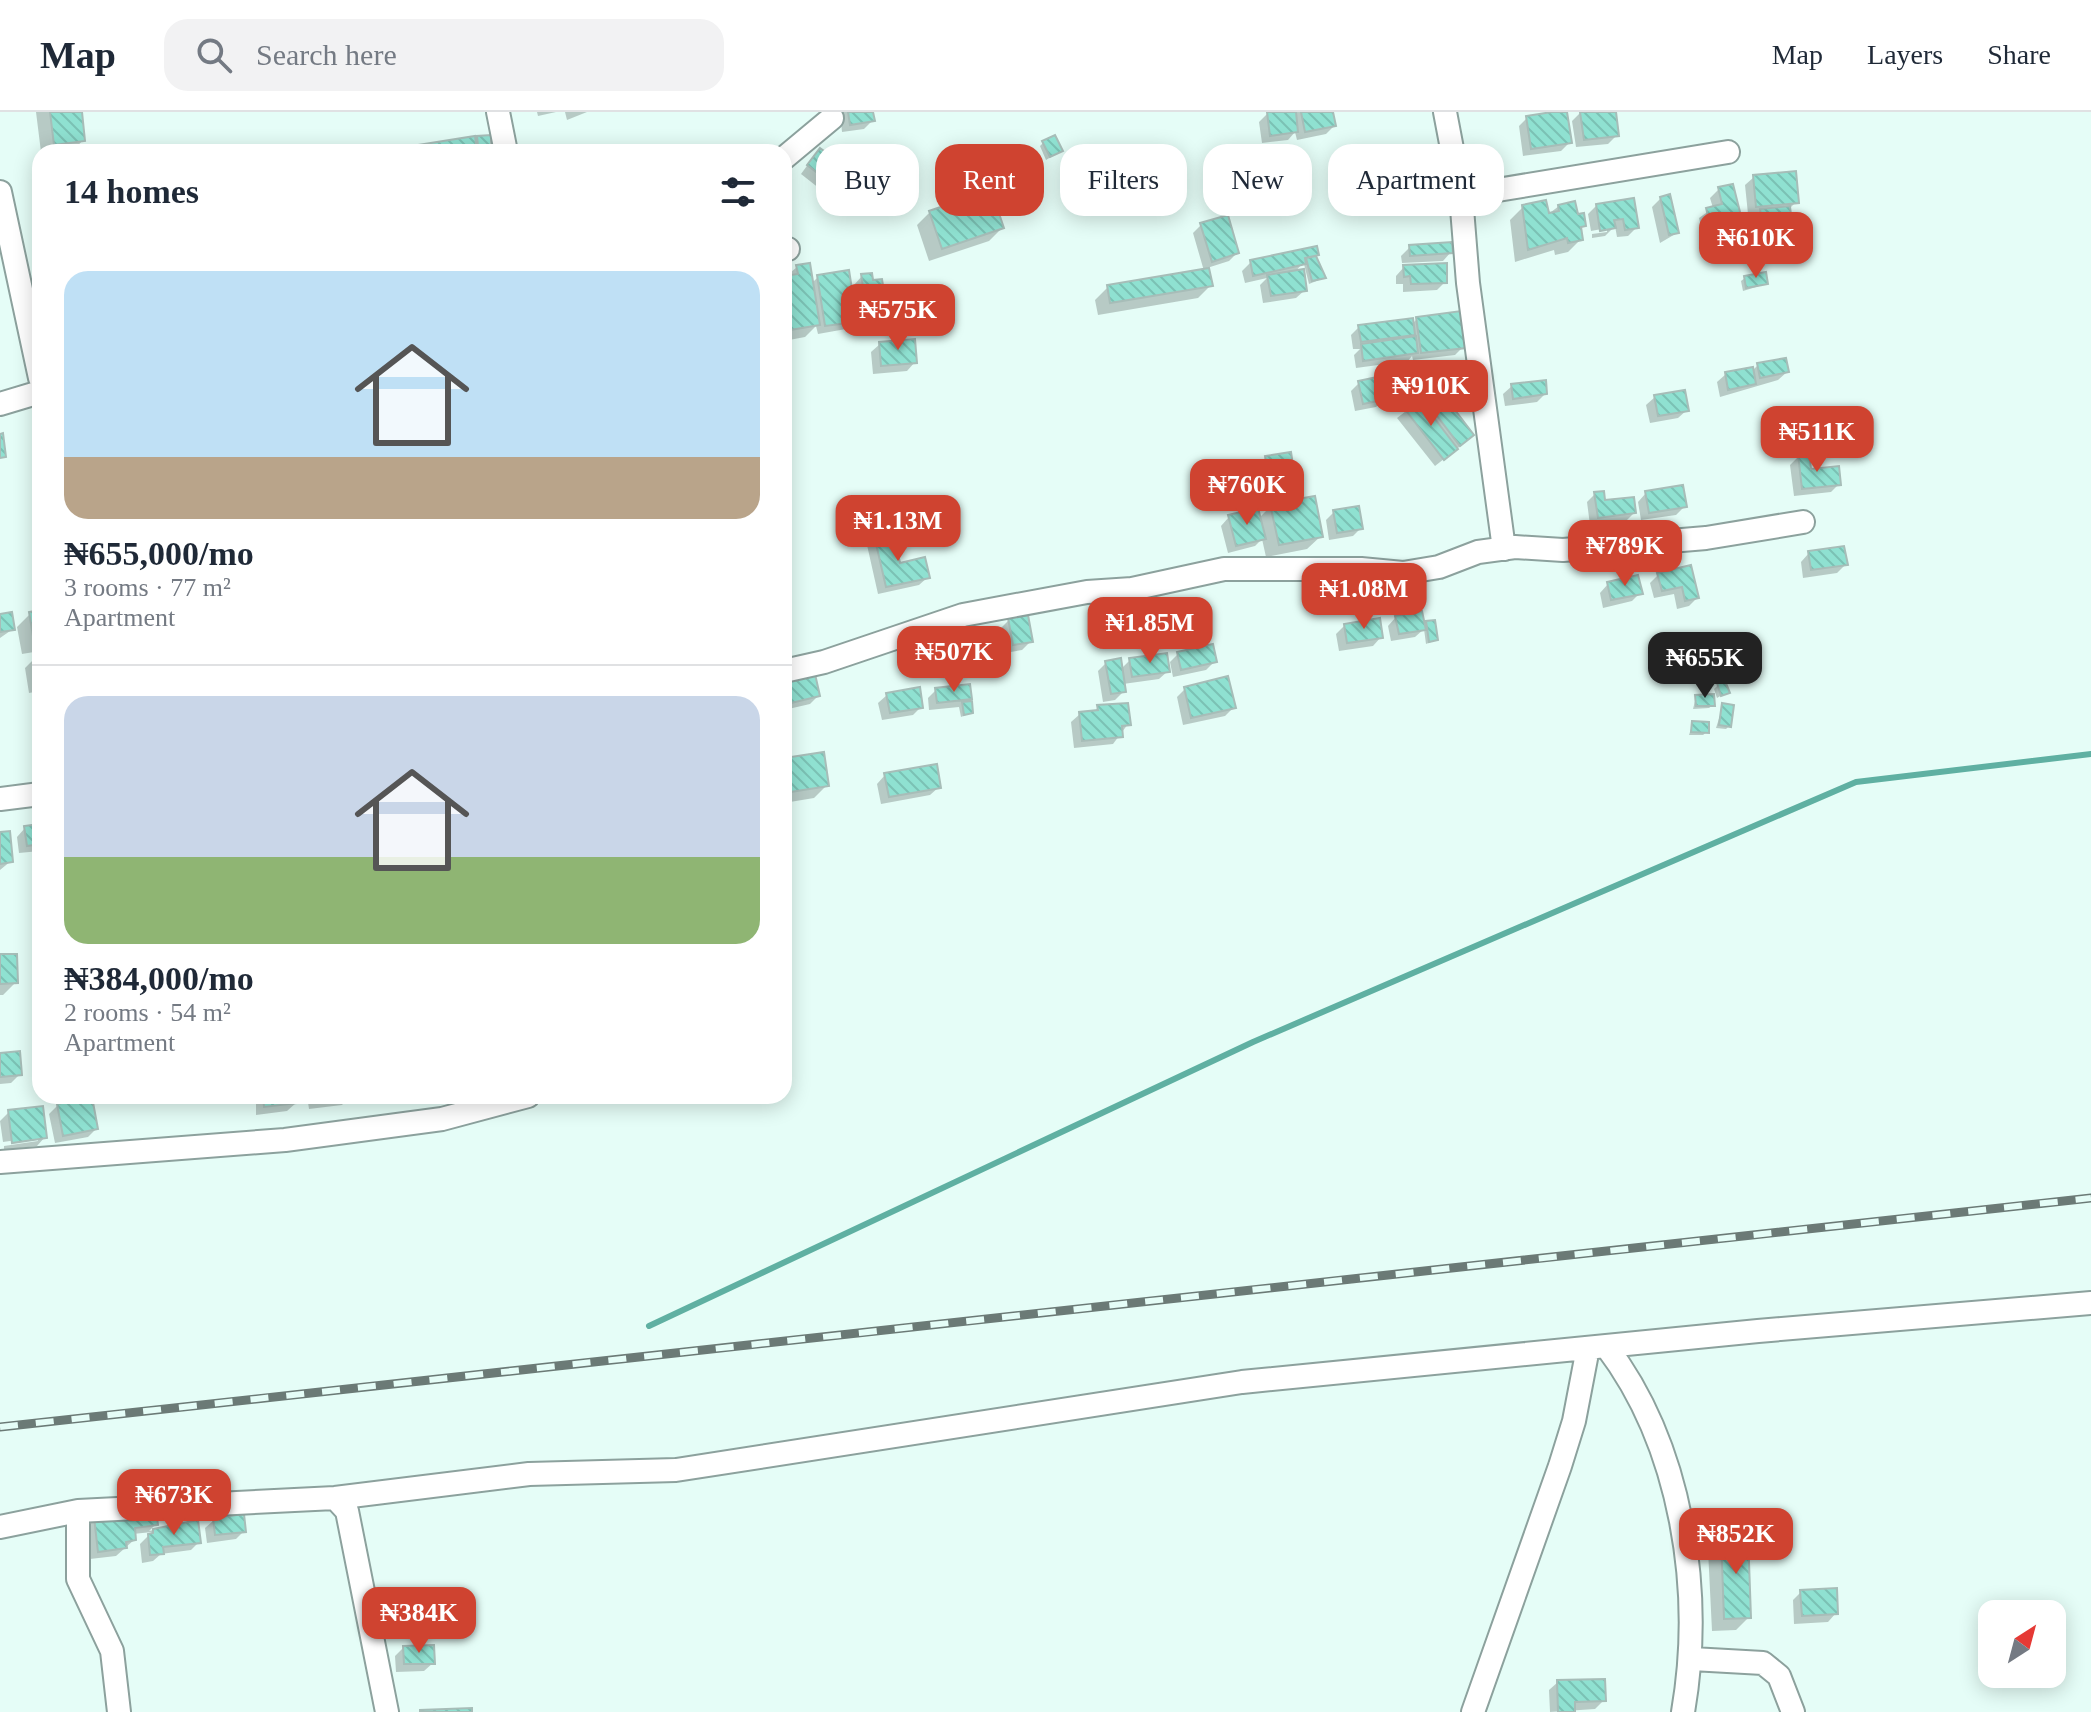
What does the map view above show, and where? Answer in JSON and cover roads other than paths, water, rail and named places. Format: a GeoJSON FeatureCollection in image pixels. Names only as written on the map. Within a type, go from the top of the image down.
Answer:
{"type":"FeatureCollection","features":[{"type":"Feature","properties":{"kind":"street"},"geometry":{"type":"LineString","coordinates":[[498,112],[504,144]]}},
{"type":"Feature","properties":{"kind":"street"},"geometry":{"type":"LineString","coordinates":[[1445,112],[1451,144]]}},
{"type":"Feature","properties":{"kind":"street"},"geometry":{"type":"LineString","coordinates":[[792,151],[832,118]]}},
{"type":"Feature","properties":{"kind":"street"},"geometry":{"type":"LineString","coordinates":[[1504,189],[1728,152]]}},
{"type":"Feature","properties":{"kind":"street"},"geometry":{"type":"LineString","coordinates":[[0,192],[32,341]]}},
{"type":"Feature","properties":{"kind":"street"},"geometry":{"type":"LineString","coordinates":[[1463,216],[1468,283],[1504,549]]}},
{"type":"Feature","properties":{"kind":"street"},"geometry":{"type":"LineString","coordinates":[[0,404],[32,394]]}},
{"type":"Feature","properties":{"kind":"street"},"geometry":{"type":"LineString","coordinates":[[792,669],[824,662],[963,615],[1087,592],[1132,589],[1224,569],[1361,569],[1403,573],[1439,567],[1478,552],[1563,550],[1706,538],[1803,522]]}},
{"type":"Feature","properties":{"kind":"street"},"geometry":{"type":"LineString","coordinates":[[0,799],[32,795]]}},
{"type":"Feature","properties":{"kind":"street"},"geometry":{"type":"LineString","coordinates":[[0,1162],[285,1140],[442,1119],[498,1104]]}},
{"type":"Feature","properties":{"kind":"street"},"geometry":{"type":"LineString","coordinates":[[0,1527],[78,1511],[335,1498],[529,1474],[676,1470],[1242,1382],[2091,1303]]}},
{"type":"Feature","properties":{"kind":"street"},"geometry":{"type":"LineString","coordinates":[[1597,1347],[1633,1382],[1666,1462],[1683,1535],[1692,1659],[1683,1712]]}},
{"type":"Feature","properties":{"kind":"street"},"geometry":{"type":"LineString","coordinates":[[1473,1712],[1560,1466],[1597,1347]]}},
{"type":"Feature","properties":{"kind":"street"},"geometry":{"type":"LineString","coordinates":[[335,1498],[343,1502],[347,1511],[387,1712]]}},
{"type":"Feature","properties":{"kind":"street"},"geometry":{"type":"LineString","coordinates":[[78,1511],[78,1579],[112,1651],[119,1712]]}},
{"type":"Feature","properties":{"kind":"street"},"geometry":{"type":"LineString","coordinates":[[1692,1659],[1763,1663],[1779,1676],[1793,1712]]}},
{"type":"Feature","properties":{"kind":"waterway"},"geometry":{"type":"LineString","coordinates":[[649,1326],[1253,1042],[1856,782],[2091,754]]}},
{"type":"Feature","properties":{"kind":"railway"},"geometry":{"type":"LineString","coordinates":[[0,1427],[2091,1198]]}}]}
